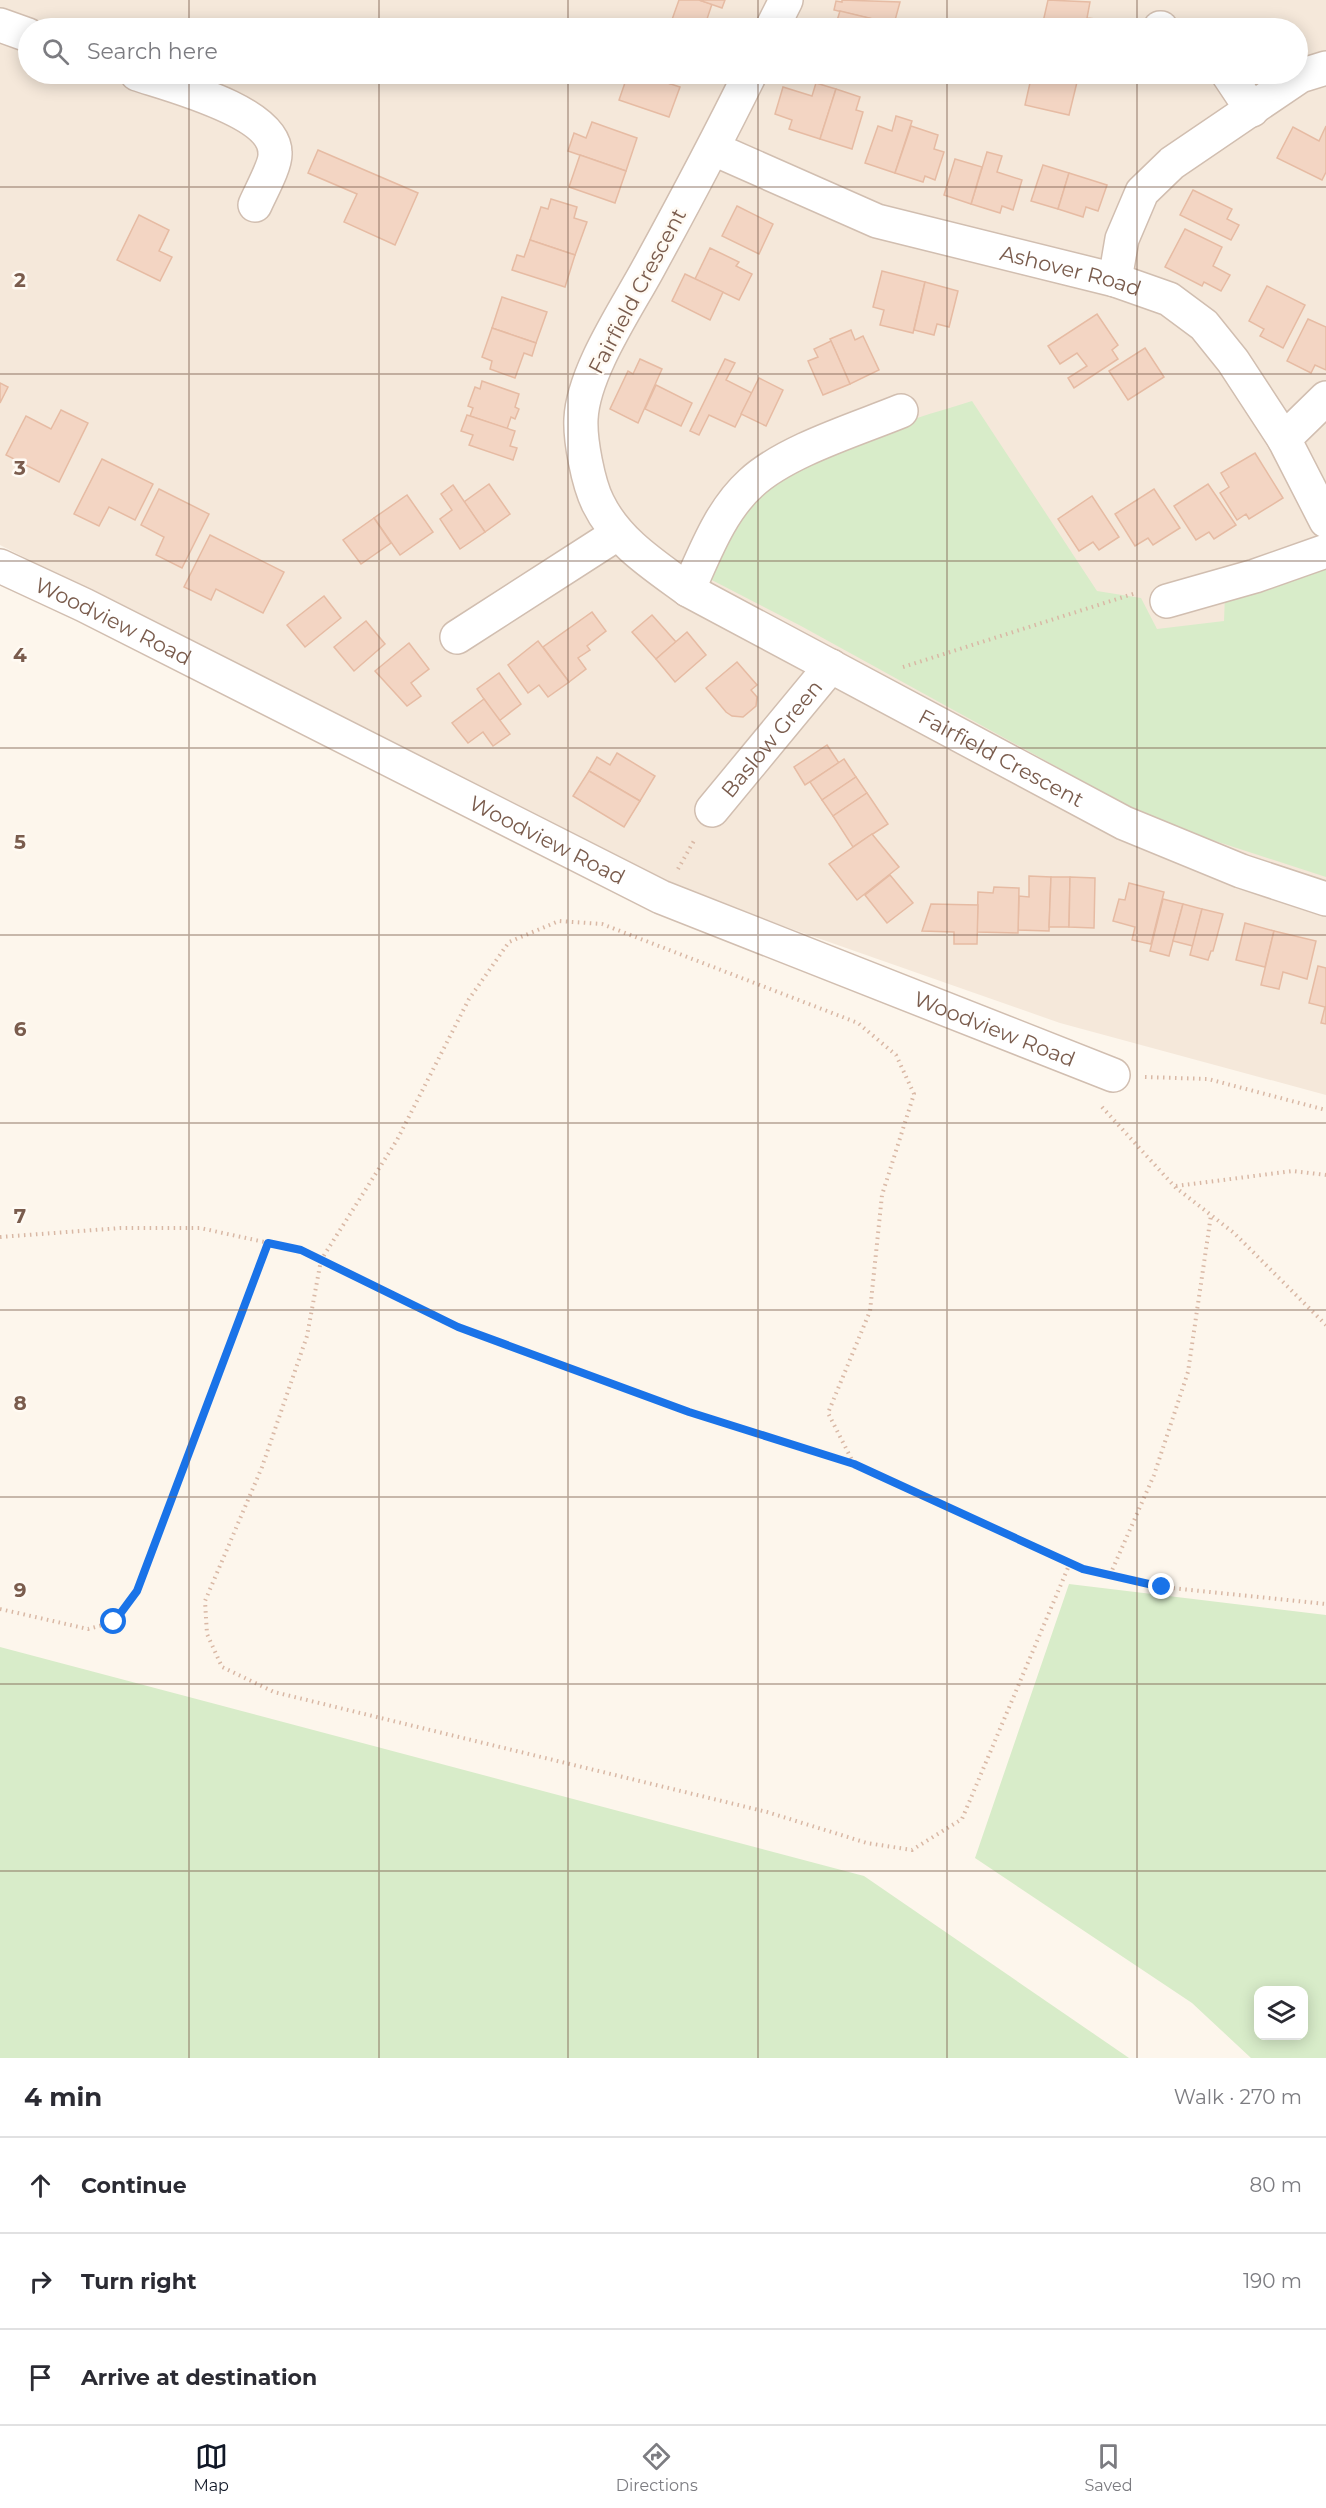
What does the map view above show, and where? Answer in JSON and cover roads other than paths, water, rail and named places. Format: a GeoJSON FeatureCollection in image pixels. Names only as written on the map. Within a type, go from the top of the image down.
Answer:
{"type":"FeatureCollection","features":[{"type":"Feature","properties":{"kind":"street"},"geometry":{"type":"LineString","coordinates":[[777,18],[786,0]]}},
{"type":"Feature","properties":{"kind":"street"},"geometry":{"type":"LineString","coordinates":[[0,25],[18,31]]}},
{"type":"Feature","properties":{"kind":"street"},"geometry":{"type":"LineString","coordinates":[[1308,74],[1326,68]]}},
{"type":"Feature","properties":{"kind":"street"},"geometry":{"type":"LineString","coordinates":[[166,84],[215,101],[255,121],[272,137],[276,155],[255,205]]}},
{"type":"Feature","properties":{"kind":"street","name":"Fairfield Crescent"},"geometry":{"type":"LineString","coordinates":[[745,84],[714,149],[590,376],[581,419],[586,464],[597,502],[617,534],[644,558],[688,590],[1124,823],[1241,871],[1326,899]]}},
{"type":"Feature","properties":{"kind":"street"},"geometry":{"type":"LineString","coordinates":[[1235,84],[1252,110]]}},
{"type":"Feature","properties":{"kind":"street"},"geometry":{"type":"LineString","coordinates":[[1114,280],[1122,239],[1142,192],[1172,163],[1289,84]]}},
{"type":"Feature","properties":{"kind":"street","name":"Ashover Road"},"geometry":{"type":"LineString","coordinates":[[714,149],[877,221],[1114,280],[1169,299],[1204,325],[1233,361],[1284,439],[1326,521]]}},
{"type":"Feature","properties":{"kind":"street"},"geometry":{"type":"LineString","coordinates":[[1284,439],[1326,399]]}},
{"type":"Feature","properties":{"kind":"street"},"geometry":{"type":"LineString","coordinates":[[688,590],[721,521],[751,483],[784,460],[901,411]]}},
{"type":"Feature","properties":{"kind":"street"},"geometry":{"type":"LineString","coordinates":[[457,637],[617,534]]}},
{"type":"Feature","properties":{"kind":"street"},"geometry":{"type":"LineString","coordinates":[[1167,601],[1255,576],[1326,550]]}},
{"type":"Feature","properties":{"kind":"street","name":"Woodview Road"},"geometry":{"type":"LineString","coordinates":[[0,566],[95,610],[661,897],[1113,1075]]}},
{"type":"Feature","properties":{"kind":"street","name":"Baslow Green"},"geometry":{"type":"LineString","coordinates":[[712,810],[831,666]]}}]}
